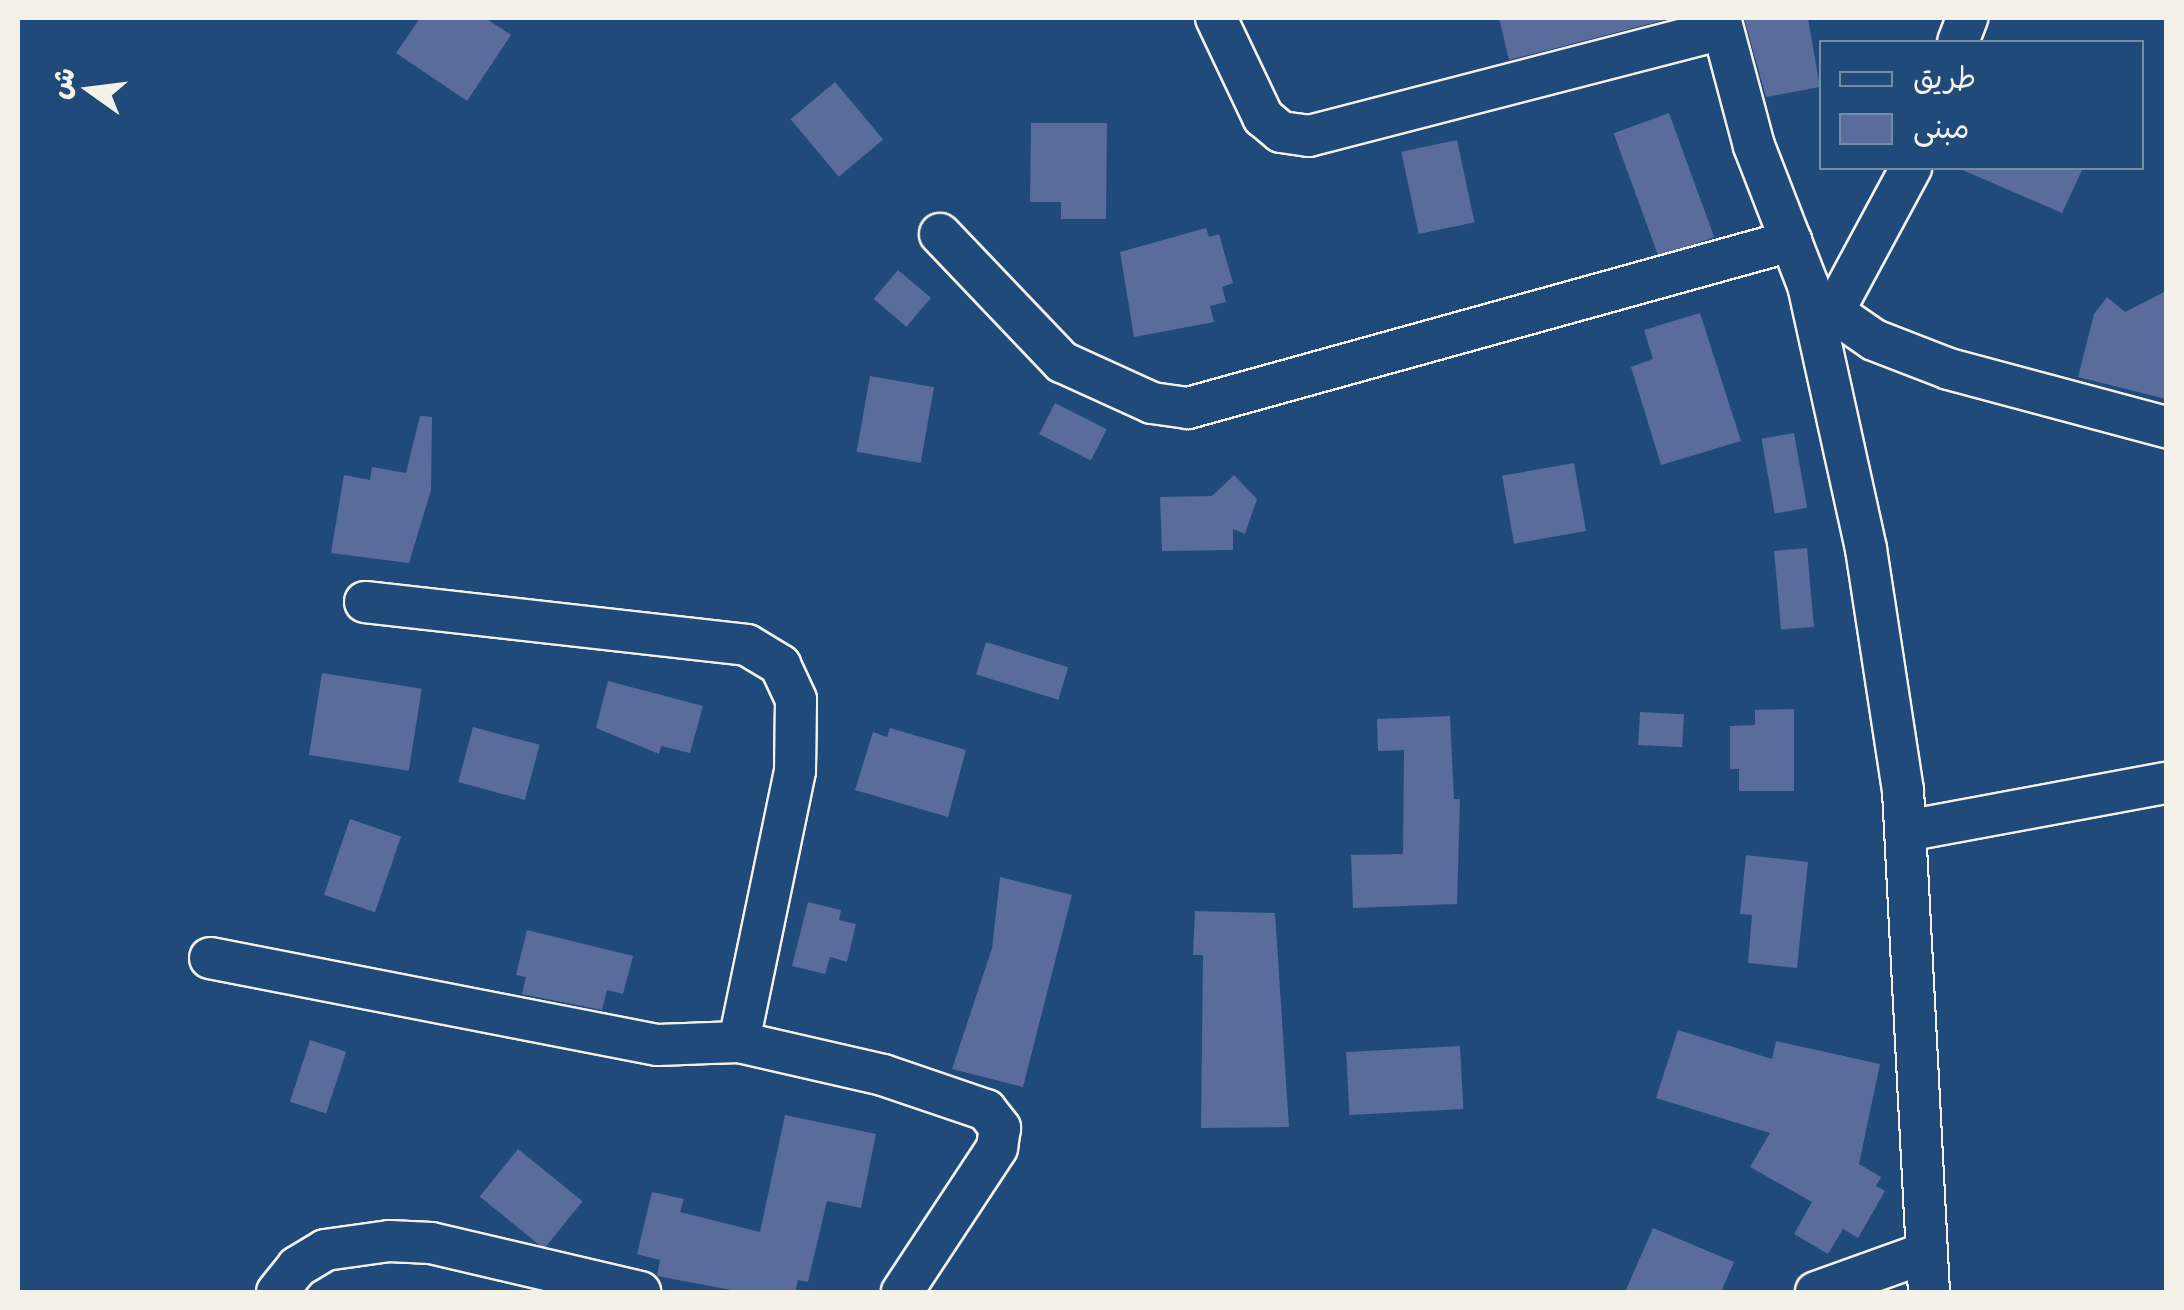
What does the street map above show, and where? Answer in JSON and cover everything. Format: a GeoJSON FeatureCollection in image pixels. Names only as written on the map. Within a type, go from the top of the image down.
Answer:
{"type":"FeatureCollection","features":[{"type":"Feature","properties":{"kind":"street"},"geometry":{"type":"LineString","coordinates":[[1216,18],[1263,117],[1281,132],[1309,136],[1721,23],[1754,146],[1790,241],[1828,324],[1866,550],[1906,831],[1927,1273],[1816,1292]]}},
{"type":"Feature","properties":{"kind":"street"},"geometry":{"type":"LineString","coordinates":[[1828,324],[1909,170]]}},
{"type":"Feature","properties":{"kind":"street"},"geometry":{"type":"LineString","coordinates":[[940,234],[1062,362],[1152,403],[1188,408],[1790,241]]}},
{"type":"Feature","properties":{"kind":"street"},"geometry":{"type":"LineString","coordinates":[[1828,324],[1949,369],[2166,427]]}},
{"type":"Feature","properties":{"kind":"street"},"geometry":{"type":"LineString","coordinates":[[365,602],[747,644],[780,665],[796,700],[795,771],[738,1042]]}},
{"type":"Feature","properties":{"kind":"street"},"geometry":{"type":"LineString","coordinates":[[1906,831],[2166,783]]}},
{"type":"Feature","properties":{"kind":"street"},"geometry":{"type":"LineString","coordinates":[[210,958],[658,1045],[738,1042],[883,1076],[994,1119],[996,1148],[902,1292]]}},
{"type":"Feature","properties":{"kind":"street"},"geometry":{"type":"LineString","coordinates":[[277,1292],[324,1250],[389,1241],[430,1243],[640,1292]]}},
{"type":"Feature","properties":{"kind":"building"},"geometry":{"type":"Polygon","coordinates":[[[420,18],[485,18],[511,35],[467,101],[396,53],[420,18]]]}},
{"type":"Feature","properties":{"kind":"building"},"geometry":{"type":"Polygon","coordinates":[[[1499,18],[1672,18],[1509,60],[1499,18]]]}},
{"type":"Feature","properties":{"kind":"building"},"geometry":{"type":"Polygon","coordinates":[[[1744,18],[1808,18],[1819,87],[1766,97],[1744,18]]]}},
{"type":"Feature","properties":{"kind":"building"},"geometry":{"type":"Polygon","coordinates":[[[835,82],[883,139],[839,177],[791,119],[835,82]]]}},
{"type":"Feature","properties":{"kind":"building"},"geometry":{"type":"Polygon","coordinates":[[[1669,113],[1714,237],[1659,257],[1614,133],[1669,113]]]}},
{"type":"Feature","properties":{"kind":"building"},"geometry":{"type":"Polygon","coordinates":[[[1031,123],[1107,123],[1106,219],[1061,219],[1061,202],[1030,202],[1031,123]]]}},
{"type":"Feature","properties":{"kind":"building"},"geometry":{"type":"Polygon","coordinates":[[[1457,140],[1474,222],[1419,234],[1401,152],[1457,140]]]}},
{"type":"Feature","properties":{"kind":"building"},"geometry":{"type":"Polygon","coordinates":[[[1963,170],[2082,170],[2062,213],[1963,170]]]}},
{"type":"Feature","properties":{"kind":"building"},"geometry":{"type":"Polygon","coordinates":[[[1206,228],[1209,237],[1219,234],[1233,283],[1222,287],[1226,302],[1210,306],[1214,322],[1134,337],[1120,252],[1206,228]]]}},
{"type":"Feature","properties":{"kind":"building"},"geometry":{"type":"Polygon","coordinates":[[[898,270],[931,298],[907,327],[874,299],[898,270]]]}},
{"type":"Feature","properties":{"kind":"building"},"geometry":{"type":"Polygon","coordinates":[[[2166,291],[2166,399],[2078,377],[2094,314],[2107,297],[2125,312],[2166,291]]]}},
{"type":"Feature","properties":{"kind":"building"},"geometry":{"type":"Polygon","coordinates":[[[1700,313],[1741,441],[1661,465],[1631,367],[1653,359],[1644,330],[1700,313]]]}},
{"type":"Feature","properties":{"kind":"building"},"geometry":{"type":"Polygon","coordinates":[[[870,376],[934,387],[921,463],[857,452],[870,376]]]}},
{"type":"Feature","properties":{"kind":"building"},"geometry":{"type":"Polygon","coordinates":[[[1055,403],[1107,429],[1091,461],[1039,434],[1055,403]]]}},
{"type":"Feature","properties":{"kind":"building"},"geometry":{"type":"Polygon","coordinates":[[[420,416],[432,417],[431,490],[409,563],[331,553],[344,475],[370,480],[372,467],[406,473],[420,416]]]}},
{"type":"Feature","properties":{"kind":"building"},"geometry":{"type":"Polygon","coordinates":[[[1794,433],[1807,508],[1775,514],[1762,439],[1794,433]]]}},
{"type":"Feature","properties":{"kind":"building"},"geometry":{"type":"Polygon","coordinates":[[[1574,463],[1586,531],[1514,544],[1502,476],[1574,463]]]}},
{"type":"Feature","properties":{"kind":"building"},"geometry":{"type":"Polygon","coordinates":[[[1234,475],[1257,499],[1245,534],[1233,529],[1233,550],[1162,551],[1160,497],[1212,496],[1234,475]]]}},
{"type":"Feature","properties":{"kind":"building"},"geometry":{"type":"Polygon","coordinates":[[[1807,548],[1814,627],[1781,630],[1774,551],[1807,548]]]}},
{"type":"Feature","properties":{"kind":"building"},"geometry":{"type":"Polygon","coordinates":[[[986,642],[1068,667],[1058,700],[976,675],[986,642]]]}},
{"type":"Feature","properties":{"kind":"building"},"geometry":{"type":"Polygon","coordinates":[[[322,673],[422,689],[409,771],[309,755],[322,673]]]}},
{"type":"Feature","properties":{"kind":"building"},"geometry":{"type":"Polygon","coordinates":[[[608,681],[703,706],[690,753],[661,746],[659,754],[596,728],[608,681]]]}},
{"type":"Feature","properties":{"kind":"building"},"geometry":{"type":"Polygon","coordinates":[[[1794,709],[1794,791],[1739,791],[1739,769],[1730,769],[1730,726],[1755,725],[1755,710],[1794,709]]]}},
{"type":"Feature","properties":{"kind":"building"},"geometry":{"type":"Polygon","coordinates":[[[1640,712],[1684,714],[1682,747],[1638,745],[1640,712]]]}},
{"type":"Feature","properties":{"kind":"building"},"geometry":{"type":"Polygon","coordinates":[[[1450,716],[1454,799],[1460,799],[1457,904],[1353,908],[1351,855],[1403,854],[1404,750],[1378,751],[1377,719],[1450,716]]]}},
{"type":"Feature","properties":{"kind":"building"},"geometry":{"type":"Polygon","coordinates":[[[473,727],[540,745],[525,800],[458,782],[473,727]]]}},
{"type":"Feature","properties":{"kind":"building"},"geometry":{"type":"Polygon","coordinates":[[[890,728],[966,750],[948,817],[855,790],[873,732],[887,737],[890,728]]]}},
{"type":"Feature","properties":{"kind":"building"},"geometry":{"type":"Polygon","coordinates":[[[350,819],[401,837],[375,912],[324,895],[350,819]]]}},
{"type":"Feature","properties":{"kind":"building"},"geometry":{"type":"Polygon","coordinates":[[[1746,855],[1808,862],[1797,968],[1748,963],[1752,915],[1740,914],[1746,855]]]}},
{"type":"Feature","properties":{"kind":"building"},"geometry":{"type":"Polygon","coordinates":[[[1000,877],[1072,895],[1023,1087],[952,1069],[992,948],[1000,877]]]}},
{"type":"Feature","properties":{"kind":"building"},"geometry":{"type":"Polygon","coordinates":[[[808,902],[841,910],[839,920],[856,924],[847,962],[830,957],[825,974],[792,966],[808,902]]]}},
{"type":"Feature","properties":{"kind":"building"},"geometry":{"type":"Polygon","coordinates":[[[1195,911],[1275,913],[1289,1127],[1201,1128],[1203,955],[1193,955],[1195,911]]]}},
{"type":"Feature","properties":{"kind":"building"},"geometry":{"type":"Polygon","coordinates":[[[527,930],[633,956],[623,994],[607,990],[602,1010],[522,994],[526,977],[516,975],[527,930]]]}},
{"type":"Feature","properties":{"kind":"building"},"geometry":{"type":"Polygon","coordinates":[[[1678,1030],[1772,1059],[1776,1041],[1880,1064],[1859,1164],[1881,1177],[1876,1186],[1885,1191],[1858,1238],[1843,1229],[1828,1254],[1794,1234],[1812,1202],[1750,1167],[1770,1133],[1656,1098],[1678,1030]]]}},
{"type":"Feature","properties":{"kind":"building"},"geometry":{"type":"Polygon","coordinates":[[[310,1040],[346,1052],[326,1114],[290,1102],[310,1040]]]}},
{"type":"Feature","properties":{"kind":"building"},"geometry":{"type":"Polygon","coordinates":[[[1460,1046],[1463,1109],[1349,1115],[1346,1052],[1460,1046]]]}},
{"type":"Feature","properties":{"kind":"building"},"geometry":{"type":"Polygon","coordinates":[[[785,1115],[876,1134],[861,1208],[827,1201],[808,1282],[798,1280],[795,1292],[742,1292],[657,1276],[660,1260],[637,1254],[652,1192],[684,1199],[680,1212],[760,1232],[785,1115]]]}},
{"type":"Feature","properties":{"kind":"building"},"geometry":{"type":"Polygon","coordinates":[[[518,1149],[583,1201],[544,1249],[480,1196],[518,1149]]]}},
{"type":"Feature","properties":{"kind":"building"},"geometry":{"type":"Polygon","coordinates":[[[1653,1228],[1734,1262],[1721,1292],[1625,1292],[1653,1228]]]}}]}
